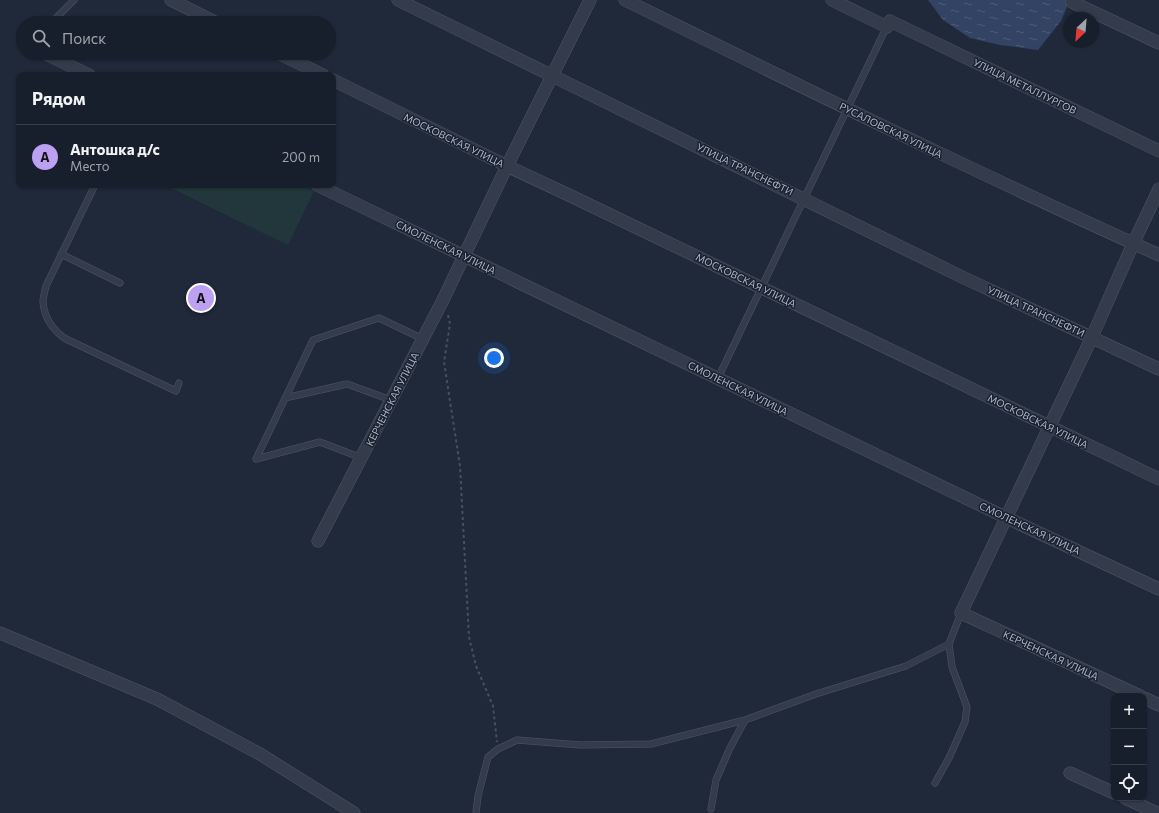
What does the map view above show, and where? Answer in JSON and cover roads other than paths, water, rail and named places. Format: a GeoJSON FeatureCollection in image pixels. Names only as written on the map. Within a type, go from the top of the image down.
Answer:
{"type":"FeatureCollection","features":[{"type":"Feature","properties":{"kind":"street"},"geometry":{"type":"LineString","coordinates":[[171,0],[203,16]]}},
{"type":"Feature","properties":{"kind":"street","name":"УЛИЦА ТРАНСНЕФТИ"},"geometry":{"type":"LineString","coordinates":[[398,0],[805,198],[960,276],[1159,369]]}},
{"type":"Feature","properties":{"kind":"street","name":"КЕРЧЕНСКАЯ УЛИЦА"},"geometry":{"type":"LineString","coordinates":[[318,541],[443,300],[507,166],[590,0]]}},
{"type":"Feature","properties":{"kind":"street","name":"РУСАЛОВСКАЯ УЛИЦА"},"geometry":{"type":"LineString","coordinates":[[625,0],[848,110],[1031,197],[1159,255]]}},
{"type":"Feature","properties":{"kind":"street","name":"УЛИЦА МЕТАЛЛУРГОВ"},"geometry":{"type":"LineString","coordinates":[[832,0],[888,24],[1159,151]]}},
{"type":"Feature","properties":{"kind":"street"},"geometry":{"type":"LineString","coordinates":[[1072,2],[1159,43]]}},
{"type":"Feature","properties":{"kind":"street"},"geometry":{"type":"LineString","coordinates":[[58,60],[83,72]]}},
{"type":"Feature","properties":{"kind":"street"},"geometry":{"type":"LineString","coordinates":[[292,60],[317,72]]}},
{"type":"Feature","properties":{"kind":"street","name":"МОСКОВСКАЯ УЛИЦА"},"geometry":{"type":"LineString","coordinates":[[336,81],[507,166],[587,203],[1159,479]]}},
{"type":"Feature","properties":{"kind":"street","name":"СМОЛЕНСКАЯ УЛИЦА"},"geometry":{"type":"LineString","coordinates":[[323,188],[1007,518],[1159,589]]}},
{"type":"Feature","properties":{"kind":"street"},"geometry":{"type":"LineString","coordinates":[[962,613],[1092,337],[1159,189]]}},
{"type":"Feature","properties":{"kind":"street","name":"КЕРЧЕНСКАЯ УЛИЦА"},"geometry":{"type":"LineString","coordinates":[[962,613],[1134,693]]}},
{"type":"Feature","properties":{"kind":"street"},"geometry":{"type":"LineString","coordinates":[[0,633],[157,699],[260,754],[354,813]]}},
{"type":"Feature","properties":{"kind":"street"},"geometry":{"type":"LineString","coordinates":[[1147,699],[1159,705]]}},
{"type":"Feature","properties":{"kind":"street"},"geometry":{"type":"LineString","coordinates":[[1070,773],[1111,792]]}},
{"type":"Feature","properties":{"kind":"street"},"geometry":{"type":"LineString","coordinates":[[1131,801],[1157,813]]}},
{"type":"Feature","properties":{"kind":"lane"},"geometry":{"type":"LineString","coordinates":[[58,16],[74,0]]}},
{"type":"Feature","properties":{"kind":"lane"},"geometry":{"type":"LineString","coordinates":[[718,378],[760,287],[848,110],[888,24]]}},
{"type":"Feature","properties":{"kind":"lane"},"geometry":{"type":"LineString","coordinates":[[94,188],[46,286],[43,301],[47,318],[56,333],[66,339],[176,391],[179,383]]}},
{"type":"Feature","properties":{"kind":"lane"},"geometry":{"type":"LineString","coordinates":[[61,254],[120,283]]}},
{"type":"Feature","properties":{"kind":"lane"},"geometry":{"type":"LineString","coordinates":[[362,458],[320,442],[256,459],[314,340],[379,318],[423,339]]}},
{"type":"Feature","properties":{"kind":"lane"},"geometry":{"type":"LineString","coordinates":[[285,398],[347,384],[391,400]]}},
{"type":"Feature","properties":{"kind":"lane"},"geometry":{"type":"LineString","coordinates":[[935,783],[949,758],[965,722],[967,708],[952,667],[949,644],[962,613]]}},
{"type":"Feature","properties":{"kind":"lane"},"geometry":{"type":"LineString","coordinates":[[476,813],[478,796],[488,757],[498,749],[517,740],[580,745],[651,744],[745,720],[816,694],[906,666],[949,644]]}},
{"type":"Feature","properties":{"kind":"lane"},"geometry":{"type":"LineString","coordinates":[[711,809],[716,780],[730,748],[745,720]]}},
{"type":"Feature","properties":{"kind":"water"},"geometry":{"type":"Polygon","coordinates":[[[928,0],[1070,0],[1065,12],[1063,12],[1061,21],[1038,50],[1000,45],[970,38],[943,20],[928,0]]]}},
{"type":"Feature","properties":{"kind":"place","name":"Антошка д/с"},"geometry":{"type":"Point","coordinates":[201,298]}}]}
